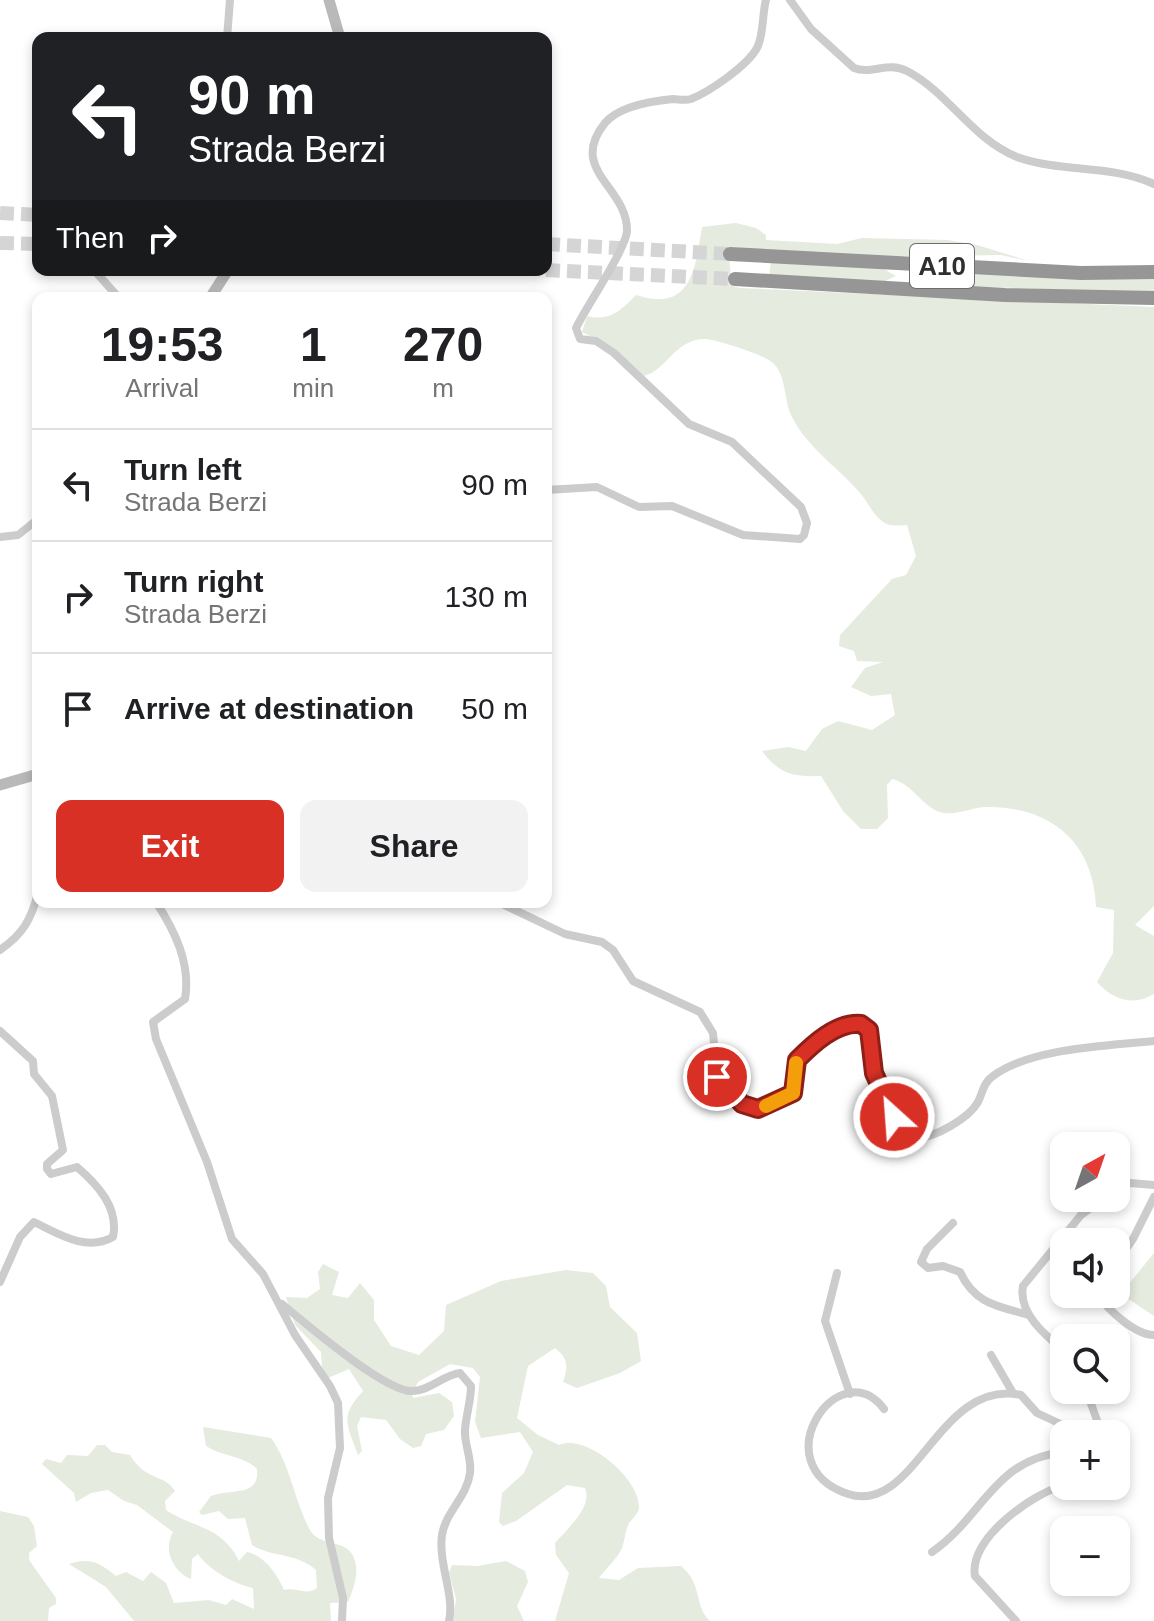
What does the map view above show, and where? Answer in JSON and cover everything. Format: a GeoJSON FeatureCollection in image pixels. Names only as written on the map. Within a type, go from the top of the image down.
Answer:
{"type":"FeatureCollection","features":[{"type":"Feature","properties":{"kind":"highway","name":"A10"},"geometry":{"type":"LineString","coordinates":[[730,254],[1066,272],[1154,272]]}},
{"type":"Feature","properties":{"kind":"highway","name":"A10"},"geometry":{"type":"LineString","coordinates":[[735,279],[1005,295],[1154,298]]}},
{"type":"Feature","properties":{"kind":"main road"},"geometry":{"type":"LineString","coordinates":[[329,0],[338,32]]}},
{"type":"Feature","properties":{"kind":"main road"},"geometry":{"type":"LineString","coordinates":[[0,785],[32,776]]}},
{"type":"Feature","properties":{"kind":"street"},"geometry":{"type":"LineString","coordinates":[[227,32],[230,0]]}},
{"type":"Feature","properties":{"kind":"street"},"geometry":{"type":"LineString","coordinates":[[552,490],[597,487],[639,507],[672,506],[743,535],[800,539],[804,535],[807,523],[801,507],[732,442],[689,424],[614,353],[596,341],[580,339],[576,328],[626,237],[625,214],[593,165],[593,145],[603,126],[611,116],[628,108],[689,100],[717,85],[757,48],[766,0]]}},
{"type":"Feature","properties":{"kind":"street"},"geometry":{"type":"LineString","coordinates":[[790,0],[811,29],[854,68],[891,65],[904,70],[942,97],[992,145],[1019,157],[1061,167],[1125,173],[1154,184]]}},
{"type":"Feature","properties":{"kind":"street"},"geometry":{"type":"LineString","coordinates":[[99,276],[114,292]]}},
{"type":"Feature","properties":{"kind":"street"},"geometry":{"type":"LineString","coordinates":[[0,537],[18,535],[32,524]]}},
{"type":"Feature","properties":{"kind":"street"},"geometry":{"type":"LineString","coordinates":[[0,950],[15,940],[31,920],[34,908]]}},
{"type":"Feature","properties":{"kind":"street"},"geometry":{"type":"LineString","coordinates":[[160,908],[172,927],[188,982],[185,999],[153,1022],[156,1039],[188,1112],[232,1239],[263,1274],[338,1403],[340,1448],[328,1498],[329,1538],[343,1598],[342,1621]]}},
{"type":"Feature","properties":{"kind":"street"},"geometry":{"type":"LineString","coordinates":[[511,908],[565,934],[602,942],[613,950],[633,981],[700,1012],[713,1033],[717,1077],[747,1107],[758,1109],[793,1093],[797,1060],[819,1040],[856,1023],[865,1026],[870,1034],[877,1080],[906,1134],[916,1138],[927,1137],[967,1114],[992,1076],[1022,1062],[1154,1041]]}},
{"type":"Feature","properties":{"kind":"street"},"geometry":{"type":"LineString","coordinates":[[0,1031],[33,1061],[34,1074],[52,1096],[63,1150],[47,1164],[47,1169],[51,1174],[77,1167],[96,1184],[116,1221],[113,1237],[99,1245],[74,1241],[34,1222],[20,1237],[0,1282]]}},
{"type":"Feature","properties":{"kind":"street"},"geometry":{"type":"LineString","coordinates":[[1130,1183],[1154,1185]]}},
{"type":"Feature","properties":{"kind":"street"},"geometry":{"type":"LineString","coordinates":[[1130,1243],[1154,1197]]}},
{"type":"Feature","properties":{"kind":"street"},"geometry":{"type":"LineString","coordinates":[[1050,1336],[1020,1300],[1023,1286],[1085,1212]]}},
{"type":"Feature","properties":{"kind":"street"},"geometry":{"type":"LineString","coordinates":[[953,1223],[927,1249],[921,1262],[928,1268],[943,1266],[960,1272],[970,1293],[998,1307],[1030,1315]]}},
{"type":"Feature","properties":{"kind":"street"},"geometry":{"type":"LineString","coordinates":[[837,1273],[825,1321],[850,1394]]}},
{"type":"Feature","properties":{"kind":"street"},"geometry":{"type":"LineString","coordinates":[[277,1300],[322,1337],[399,1389],[417,1391],[438,1379],[460,1373],[471,1386],[465,1432],[470,1473],[464,1492],[447,1518],[442,1536],[444,1583],[451,1612],[449,1621]]}},
{"type":"Feature","properties":{"kind":"street"},"geometry":{"type":"LineString","coordinates":[[1112,1308],[1146,1335],[1154,1335]]}},
{"type":"Feature","properties":{"kind":"street"},"geometry":{"type":"LineString","coordinates":[[991,1355],[1013,1393]]}},
{"type":"Feature","properties":{"kind":"street"},"geometry":{"type":"LineString","coordinates":[[884,1409],[869,1393],[850,1394],[827,1402],[808,1433],[807,1450],[822,1478],[841,1491],[856,1496],[869,1495],[897,1482],[953,1417],[979,1397],[1013,1393],[1030,1401],[1037,1413],[1052,1420]]}},
{"type":"Feature","properties":{"kind":"street"},"geometry":{"type":"LineString","coordinates":[[932,1552],[976,1510],[1004,1475],[1031,1459],[1050,1455]]}},
{"type":"Feature","properties":{"kind":"street"},"geometry":{"type":"LineString","coordinates":[[1016,1621],[975,1576],[975,1557],[1010,1516],[1050,1491]]}},
{"type":"Feature","properties":{"kind":"shaded area"},"geometry":{"type":"Polygon","coordinates":[[[736,223],[756,228],[766,235],[766,240],[837,244],[862,238],[947,240],[977,245],[1029,261],[1001,255],[874,257],[728,247],[732,286],[740,288],[1154,307],[1154,906],[1135,925],[1154,936],[1154,994],[1147,998],[1124,1000],[1110,994],[1097,982],[1113,953],[1114,910],[1096,907],[1087,864],[1064,832],[1048,821],[1009,808],[980,807],[943,813],[931,808],[905,785],[892,779],[887,785],[888,818],[877,829],[861,829],[843,811],[821,776],[787,772],[774,765],[762,751],[788,747],[806,751],[822,729],[838,721],[872,730],[895,715],[891,694],[871,696],[851,687],[865,668],[883,662],[857,661],[854,651],[839,646],[840,635],[892,579],[906,575],[916,556],[907,525],[889,525],[879,519],[851,483],[805,437],[791,415],[781,375],[769,360],[720,342],[695,340],[644,376],[598,340],[582,332],[587,316],[609,316],[636,295],[654,299],[669,298],[679,293],[693,272],[702,227],[736,223]]]}},
{"type":"Feature","properties":{"kind":"shaded area"},"geometry":{"type":"Polygon","coordinates":[[[771,260],[882,268],[896,276],[881,283],[769,277],[771,260]]]}},
{"type":"Feature","properties":{"kind":"shaded area"},"geometry":{"type":"Polygon","coordinates":[[[939,271],[1154,277],[1154,293],[938,285],[925,278],[939,271]]]}},
{"type":"Feature","properties":{"kind":"shaded area"},"geometry":{"type":"Polygon","coordinates":[[[1154,1253],[1154,1316],[1130,1300],[1130,1283],[1154,1253]]]}},
{"type":"Feature","properties":{"kind":"shaded area"},"geometry":{"type":"Polygon","coordinates":[[[323,1264],[339,1272],[332,1295],[348,1298],[360,1283],[374,1300],[374,1320],[391,1346],[419,1355],[444,1331],[446,1305],[501,1281],[566,1270],[593,1273],[606,1286],[610,1307],[637,1333],[641,1361],[620,1373],[577,1388],[563,1382],[566,1364],[555,1348],[528,1366],[517,1418],[538,1435],[559,1445],[571,1443],[597,1452],[631,1485],[639,1508],[629,1523],[620,1552],[599,1578],[619,1580],[638,1568],[681,1566],[693,1580],[702,1609],[710,1621],[555,1621],[569,1573],[556,1555],[555,1543],[582,1510],[585,1488],[567,1485],[516,1521],[503,1526],[499,1522],[502,1493],[524,1473],[533,1452],[520,1432],[481,1438],[475,1422],[480,1377],[473,1368],[450,1364],[418,1382],[412,1394],[413,1398],[439,1393],[452,1402],[454,1416],[444,1430],[426,1434],[421,1446],[413,1448],[400,1439],[386,1420],[361,1417],[357,1426],[362,1451],[358,1455],[347,1421],[355,1400],[363,1391],[349,1369],[328,1378],[322,1367],[321,1352],[295,1325],[286,1297],[307,1298],[320,1289],[318,1272],[323,1264]]]}},
{"type":"Feature","properties":{"kind":"shaded area"},"geometry":{"type":"Polygon","coordinates":[[[203,1427],[271,1438],[283,1460],[310,1530],[319,1539],[343,1546],[352,1554],[356,1578],[352,1591],[348,1602],[330,1603],[331,1621],[134,1621],[106,1587],[69,1564],[94,1562],[116,1576],[126,1572],[143,1581],[151,1572],[166,1583],[174,1603],[209,1600],[226,1605],[232,1599],[254,1609],[253,1588],[222,1576],[198,1554],[192,1559],[191,1579],[179,1571],[169,1552],[173,1532],[137,1505],[124,1501],[108,1490],[91,1493],[76,1502],[74,1493],[42,1464],[46,1459],[61,1463],[67,1455],[88,1456],[97,1445],[105,1445],[112,1452],[130,1455],[142,1469],[171,1486],[175,1491],[165,1501],[166,1510],[216,1534],[239,1561],[247,1552],[259,1557],[274,1572],[284,1590],[309,1591],[317,1588],[316,1570],[308,1564],[252,1545],[245,1518],[228,1519],[219,1511],[202,1515],[199,1512],[211,1496],[249,1488],[257,1478],[257,1469],[251,1464],[206,1446],[203,1427]]]}},
{"type":"Feature","properties":{"kind":"shaded area"},"geometry":{"type":"Polygon","coordinates":[[[0,1511],[28,1517],[34,1526],[37,1546],[29,1553],[29,1560],[56,1598],[56,1604],[49,1608],[48,1621],[0,1621],[0,1511]]]}},
{"type":"Feature","properties":{"kind":"shaded area"},"geometry":{"type":"Polygon","coordinates":[[[506,1561],[525,1571],[528,1582],[517,1606],[524,1621],[453,1621],[456,1599],[449,1573],[452,1565],[477,1566],[506,1561]]]}},
{"type":"Feature","properties":{"kind":"tunnel"},"geometry":{"type":"LineString","coordinates":[[0,213],[32,215]]}},
{"type":"Feature","properties":{"kind":"tunnel"},"geometry":{"type":"LineString","coordinates":[[0,243],[32,244]]}},
{"type":"Feature","properties":{"kind":"tunnel"},"geometry":{"type":"LineString","coordinates":[[552,244],[730,254]]}},
{"type":"Feature","properties":{"kind":"tunnel"},"geometry":{"type":"LineString","coordinates":[[552,270],[735,279]]}},
{"type":"Feature","properties":{"kind":"slow traffic"},"geometry":{"type":"LineString","coordinates":[[766,1106],[793,1093],[796,1088],[796,1063]]}},
{"type":"Feature","properties":{"kind":"route"},"geometry":{"type":"LineString","coordinates":[[717,1077],[742,1104],[758,1109],[793,1093],[797,1060],[819,1040],[842,1027],[861,1024],[869,1030],[874,1073],[894,1117]]}}]}
